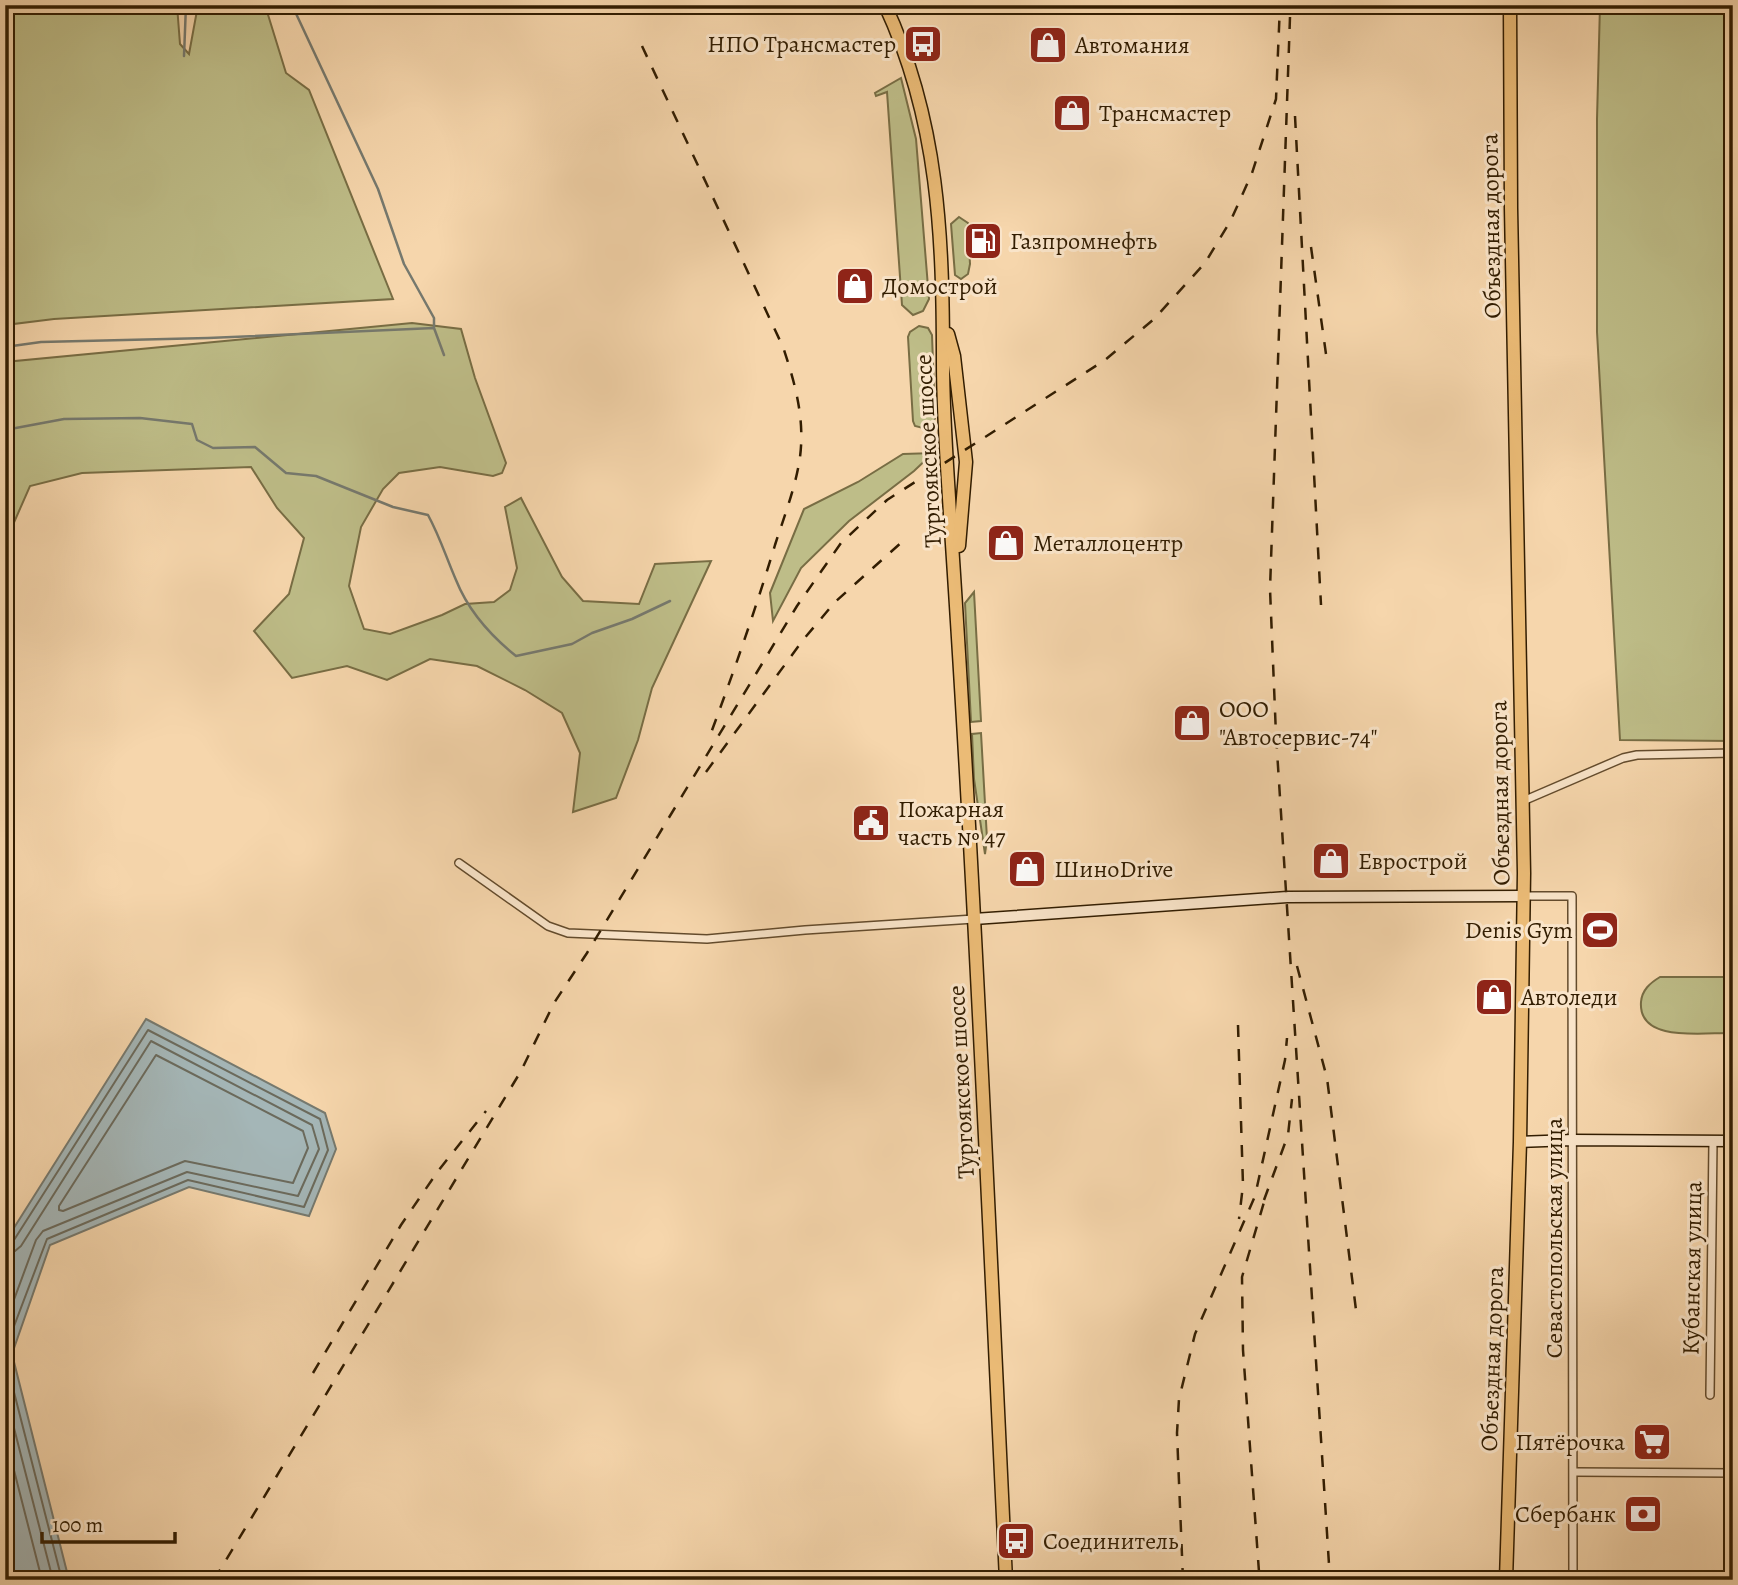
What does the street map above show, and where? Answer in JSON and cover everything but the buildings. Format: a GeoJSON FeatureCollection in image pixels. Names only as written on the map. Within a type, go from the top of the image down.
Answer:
{"type":"FeatureCollection","features":[{"type":"Feature","properties":{"kind":"main road","name":"Тургоякское шоссе"},"geometry":{"type":"LineString","coordinates":[[886,5],[913,72],[927,125],[937,196],[944,317],[943,378],[974,919],[1006,1580]]}},
{"type":"Feature","properties":{"kind":"main road","name":"Объездная дорога"},"geometry":{"type":"LineString","coordinates":[[1506,1580],[1520,1142],[1523,896],[1510,5]]}},
{"type":"Feature","properties":{"kind":"main road","name":"Тургоякское шоссе"},"geometry":{"type":"LineString","coordinates":[[944,317],[954,356],[966,462],[956,583]]}},
{"type":"Feature","properties":{"kind":"street"},"geometry":{"type":"LineString","coordinates":[[1522,800],[1623,758],[1637,755],[1733,753]]}},
{"type":"Feature","properties":{"kind":"street"},"geometry":{"type":"LineString","coordinates":[[459,863],[548,926],[568,933],[708,939],[1287,897],[1523,896]]}},
{"type":"Feature","properties":{"kind":"street","name":"Севастопольская улица"},"geometry":{"type":"LineString","coordinates":[[1523,896],[1573,896],[1573,1580]]}},
{"type":"Feature","properties":{"kind":"street","name":"Кубанская улица"},"geometry":{"type":"LineString","coordinates":[[1710,1395],[1713,1141]]}},
{"type":"Feature","properties":{"kind":"street"},"geometry":{"type":"LineString","coordinates":[[1520,1142],[1733,1141]]}},
{"type":"Feature","properties":{"kind":"street"},"geometry":{"type":"LineString","coordinates":[[1574,1472],[1733,1473]]}},
{"type":"Feature","properties":{"kind":"shaded area"},"geometry":{"type":"Polygon","coordinates":[[[5,5],[177,5],[180,44],[189,54],[198,5],[265,5],[286,73],[309,90],[393,299],[54,319],[5,325],[5,5]]]}},
{"type":"Feature","properties":{"kind":"shaded area"},"geometry":{"type":"Polygon","coordinates":[[[1600,5],[1733,5],[1733,741],[1620,740],[1597,332],[1600,5]]]}},
{"type":"Feature","properties":{"kind":"shaded area"},"geometry":{"type":"Polygon","coordinates":[[[901,78],[916,139],[929,299],[923,311],[913,315],[902,305],[887,92],[876,96],[875,93],[901,78]]]}},
{"type":"Feature","properties":{"kind":"shaded area"},"geometry":{"type":"Polygon","coordinates":[[[959,217],[968,223],[970,264],[968,274],[961,279],[955,275],[951,224],[959,217]]]}},
{"type":"Feature","properties":{"kind":"shaded area"},"geometry":{"type":"Polygon","coordinates":[[[412,323],[461,329],[475,378],[506,463],[502,473],[493,476],[440,467],[399,473],[383,489],[361,527],[349,586],[364,629],[390,634],[465,604],[494,602],[510,590],[517,568],[505,507],[521,498],[562,577],[583,601],[639,604],[655,564],[711,561],[652,688],[638,740],[616,798],[573,812],[580,753],[562,713],[525,690],[477,666],[430,659],[387,680],[347,666],[292,678],[254,631],[289,594],[304,538],[277,508],[251,467],[82,473],[30,486],[5,543],[5,362],[412,323]]]}},
{"type":"Feature","properties":{"kind":"shaded area"},"geometry":{"type":"Polygon","coordinates":[[[919,326],[928,328],[932,335],[935,418],[933,423],[923,428],[915,426],[913,421],[908,337],[910,332],[919,326]]]}},
{"type":"Feature","properties":{"kind":"shaded area"},"geometry":{"type":"Polygon","coordinates":[[[933,453],[849,521],[801,568],[773,621],[770,593],[804,509],[858,482],[903,454],[933,453]]]}},
{"type":"Feature","properties":{"kind":"shaded area"},"geometry":{"type":"Polygon","coordinates":[[[974,592],[981,721],[971,722],[965,603],[974,592]]]}},
{"type":"Feature","properties":{"kind":"shaded area"},"geometry":{"type":"Polygon","coordinates":[[[981,733],[987,839],[985,854],[974,779],[972,734],[981,733]]]}},
{"type":"Feature","properties":{"kind":"shaded area"},"geometry":{"type":"Polygon","coordinates":[[[1660,977],[1733,977],[1733,1033],[1676,1033],[1650,1024],[1643,1015],[1641,1002],[1647,987],[1660,977]]]}},
{"type":"Feature","properties":{"kind":"water"},"geometry":{"type":"Polygon","coordinates":[[[146,1019],[325,1113],[336,1149],[309,1216],[189,1187],[50,1245],[12,1354],[69,1580],[5,1580],[5,1242],[146,1019]]]}},
{"type":"Feature","properties":{"kind":"waterway"},"geometry":{"type":"LineString","coordinates":[[184,56],[186,5]]}},
{"type":"Feature","properties":{"kind":"waterway"},"geometry":{"type":"LineString","coordinates":[[292,5],[378,189],[404,264],[434,318],[434,327]]}},
{"type":"Feature","properties":{"kind":"waterway"},"geometry":{"type":"LineString","coordinates":[[5,347],[41,342],[434,328],[444,355]]}},
{"type":"Feature","properties":{"kind":"waterway"},"geometry":{"type":"LineString","coordinates":[[5,430],[64,419],[140,418],[192,424],[197,440],[213,448],[255,447],[286,473],[316,476],[393,507],[428,515],[467,602],[489,631],[516,656],[572,644],[670,601]]}},
{"type":"Feature","properties":{"kind":"railway"},"geometry":{"type":"LineString","coordinates":[[214,1580],[521,1071],[554,1003],[797,606],[841,543],[887,500],[1105,360],[1154,319],[1205,263],[1231,220],[1252,173],[1276,99],[1280,5]]}},
{"type":"Feature","properties":{"kind":"railway"},"geometry":{"type":"LineString","coordinates":[[1290,17],[1270,589],[1276,735],[1330,1580]]}},
{"type":"Feature","properties":{"kind":"railway"},"geometry":{"type":"LineString","coordinates":[[642,46],[783,347],[800,415],[800,457],[793,490],[711,733]]}},
{"type":"Feature","properties":{"kind":"railway"},"geometry":{"type":"LineString","coordinates":[[1295,116],[1321,605]]}},
{"type":"Feature","properties":{"kind":"railway"},"geometry":{"type":"LineString","coordinates":[[1311,247],[1326,354]]}},
{"type":"Feature","properties":{"kind":"railway"},"geometry":{"type":"LineString","coordinates":[[706,772],[803,640],[835,602],[903,541]]}},
{"type":"Feature","properties":{"kind":"railway"},"geometry":{"type":"LineString","coordinates":[[1297,966],[1327,1078],[1357,1318]]}},
{"type":"Feature","properties":{"kind":"railway"},"geometry":{"type":"LineString","coordinates":[[1238,1025],[1243,1185],[1239,1219]]}},
{"type":"Feature","properties":{"kind":"railway"},"geometry":{"type":"LineString","coordinates":[[1183,1580],[1177,1433],[1179,1399],[1195,1334],[1255,1196],[1285,1060],[1287,1038]]}},
{"type":"Feature","properties":{"kind":"railway"},"geometry":{"type":"LineString","coordinates":[[1264,1200],[1288,1135],[1292,1099]]}},
{"type":"Feature","properties":{"kind":"railway"},"geometry":{"type":"LineString","coordinates":[[313,1373],[401,1225],[438,1171],[486,1111]]}},
{"type":"Feature","properties":{"kind":"railway"},"geometry":{"type":"LineString","coordinates":[[1259,1572],[1243,1350],[1242,1277],[1267,1192]]}},
{"type":"Feature","properties":{"kind":"place","name":"НПО Трансмастер"},"geometry":{"type":"Point","coordinates":[923,44]}},
{"type":"Feature","properties":{"kind":"place","name":"Автомания"},"geometry":{"type":"Point","coordinates":[1048,45]}},
{"type":"Feature","properties":{"kind":"place","name":"Трансмастер"},"geometry":{"type":"Point","coordinates":[1072,113]}},
{"type":"Feature","properties":{"kind":"place","name":"Газпромнефть"},"geometry":{"type":"Point","coordinates":[983,241]}},
{"type":"Feature","properties":{"kind":"place","name":"Домострой"},"geometry":{"type":"Point","coordinates":[855,286]}},
{"type":"Feature","properties":{"kind":"place","name":"Металлоцентр"},"geometry":{"type":"Point","coordinates":[1006,543]}},
{"type":"Feature","properties":{"kind":"place","name":"ООО \"Автосервис-74\""},"geometry":{"type":"Point","coordinates":[1192,723]}},
{"type":"Feature","properties":{"kind":"place","name":"Пожарная часть № 47"},"geometry":{"type":"Point","coordinates":[871,823]}},
{"type":"Feature","properties":{"kind":"place","name":"Еврострой"},"geometry":{"type":"Point","coordinates":[1331,861]}},
{"type":"Feature","properties":{"kind":"place","name":"ШиноDrive"},"geometry":{"type":"Point","coordinates":[1027,869]}},
{"type":"Feature","properties":{"kind":"place","name":"Denis Gym"},"geometry":{"type":"Point","coordinates":[1600,930]}},
{"type":"Feature","properties":{"kind":"place","name":"Автоледи"},"geometry":{"type":"Point","coordinates":[1494,997]}},
{"type":"Feature","properties":{"kind":"place","name":"Пятёрочка"},"geometry":{"type":"Point","coordinates":[1652,1442]}},
{"type":"Feature","properties":{"kind":"place","name":"Сбербанк"},"geometry":{"type":"Point","coordinates":[1643,1514]}},
{"type":"Feature","properties":{"kind":"place","name":"Соединитель"},"geometry":{"type":"Point","coordinates":[1016,1541]}}]}
